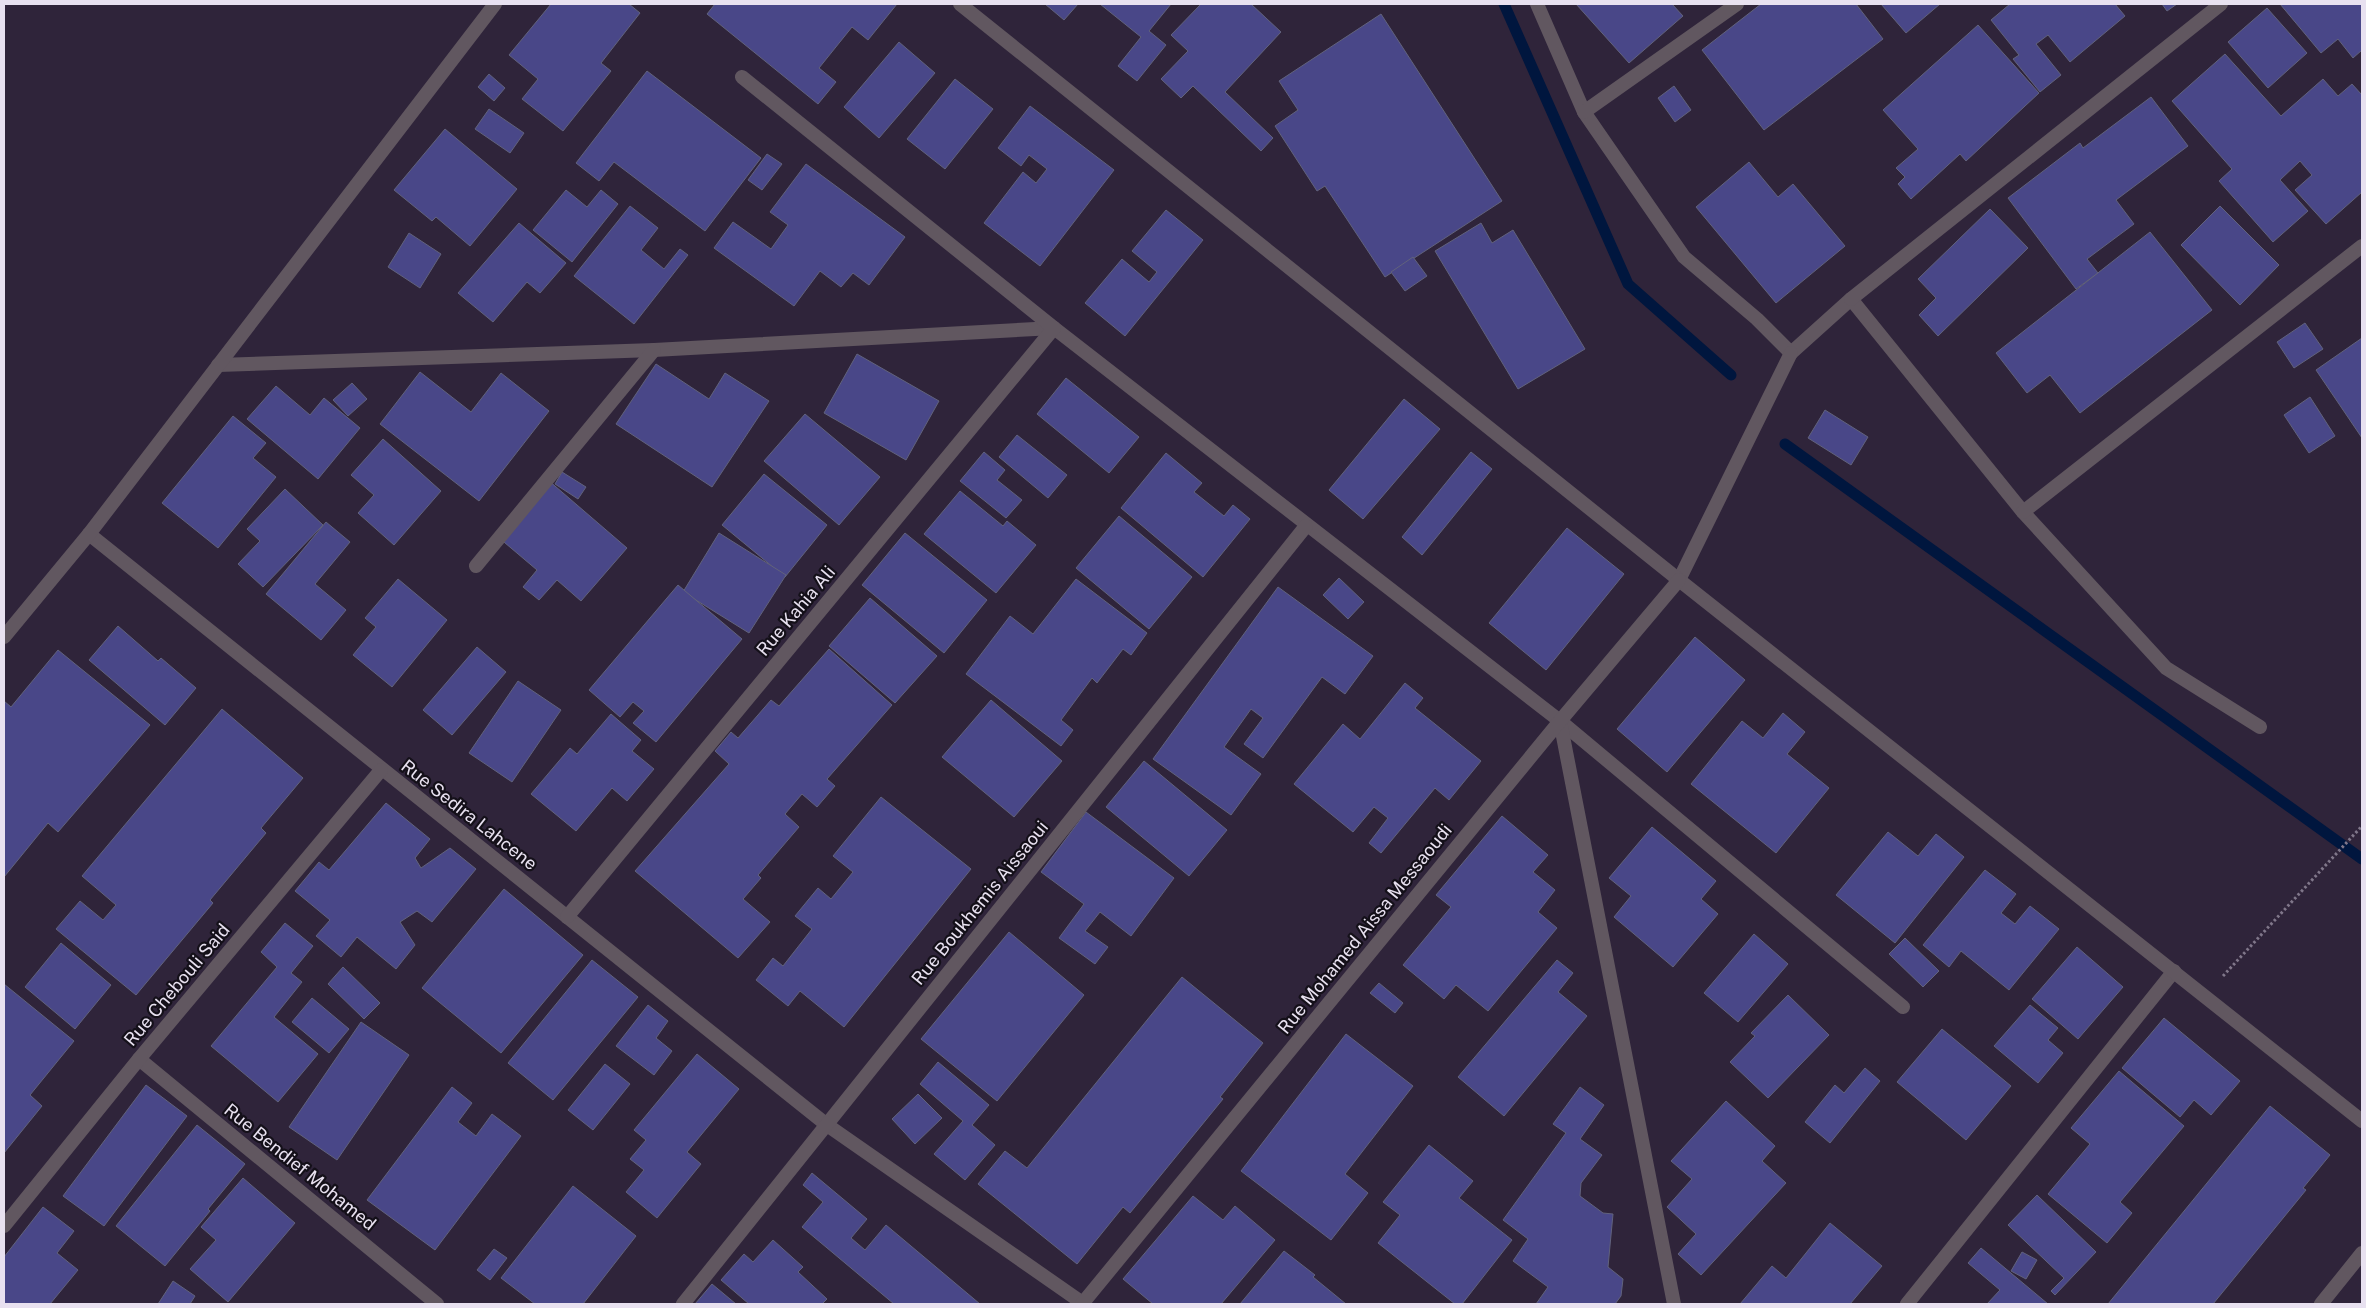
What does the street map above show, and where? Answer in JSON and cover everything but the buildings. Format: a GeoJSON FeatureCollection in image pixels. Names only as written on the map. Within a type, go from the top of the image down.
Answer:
{"type":"FeatureCollection","features":[{"type":"Feature","properties":{"kind":"street"},"geometry":{"type":"LineString","coordinates":[[4,637],[89,534],[495,4]]}},
{"type":"Feature","properties":{"kind":"street"},"geometry":{"type":"LineString","coordinates":[[960,4],[1679,580],[2362,1121]]}},
{"type":"Feature","properties":{"kind":"street"},"geometry":{"type":"LineString","coordinates":[[1537,4],[1584,112],[1684,257],[1757,319],[1792,353],[1852,299],[2221,4]]}},
{"type":"Feature","properties":{"kind":"street"},"geometry":{"type":"LineString","coordinates":[[1584,112],[1737,4]]}},
{"type":"Feature","properties":{"kind":"street"},"geometry":{"type":"LineString","coordinates":[[742,77],[1054,328],[1306,526],[1560,721],[1903,1007]]}},
{"type":"Feature","properties":{"kind":"street"},"geometry":{"type":"LineString","coordinates":[[2023,512],[2362,246]]}},
{"type":"Feature","properties":{"kind":"street"},"geometry":{"type":"LineString","coordinates":[[1852,299],[2023,512],[2166,668],[2260,727]]}},
{"type":"Feature","properties":{"kind":"street"},"geometry":{"type":"LineString","coordinates":[[218,365],[654,350],[1054,328]]}},
{"type":"Feature","properties":{"kind":"street","name":"Rue Kahia Ali"},"geometry":{"type":"LineString","coordinates":[[567,917],[1054,328]]}},
{"type":"Feature","properties":{"kind":"street"},"geometry":{"type":"LineString","coordinates":[[476,566],[654,350]]}},
{"type":"Feature","properties":{"kind":"street","name":"Rue Mohamed Aissa Messaoudi"},"geometry":{"type":"LineString","coordinates":[[1083,1304],[1560,721],[1679,580],[1792,353]]}},
{"type":"Feature","properties":{"kind":"street","name":"Rue Boukhemis Aissaoui"},"geometry":{"type":"LineString","coordinates":[[683,1304],[1306,526]]}},
{"type":"Feature","properties":{"kind":"street","name":"Rue Sedira Lahcene"},"geometry":{"type":"LineString","coordinates":[[89,534],[381,770],[827,1125],[1083,1304]]}},
{"type":"Feature","properties":{"kind":"street"},"geometry":{"type":"LineString","coordinates":[[1560,721],[1674,1304]]}},
{"type":"Feature","properties":{"kind":"street","name":"Rue Chebouli Said"},"geometry":{"type":"LineString","coordinates":[[4,1226],[139,1059],[381,770]]}},
{"type":"Feature","properties":{"kind":"street"},"geometry":{"type":"LineString","coordinates":[[1907,1304],[2174,971]]}},
{"type":"Feature","properties":{"kind":"street","name":"Rue Bendief Mohamed"},"geometry":{"type":"LineString","coordinates":[[139,1059],[437,1304]]}},
{"type":"Feature","properties":{"kind":"street"},"geometry":{"type":"LineString","coordinates":[[2321,1304],[2362,1253]]}},
{"type":"Feature","properties":{"kind":"path"},"geometry":{"type":"LineString","coordinates":[[2205,995],[2362,826]]}},
{"type":"Feature","properties":{"kind":"waterway"},"geometry":{"type":"LineString","coordinates":[[1504,4],[1628,284],[1731,375]]}},
{"type":"Feature","properties":{"kind":"waterway"},"geometry":{"type":"LineString","coordinates":[[1785,444],[2362,859]]}}]}
